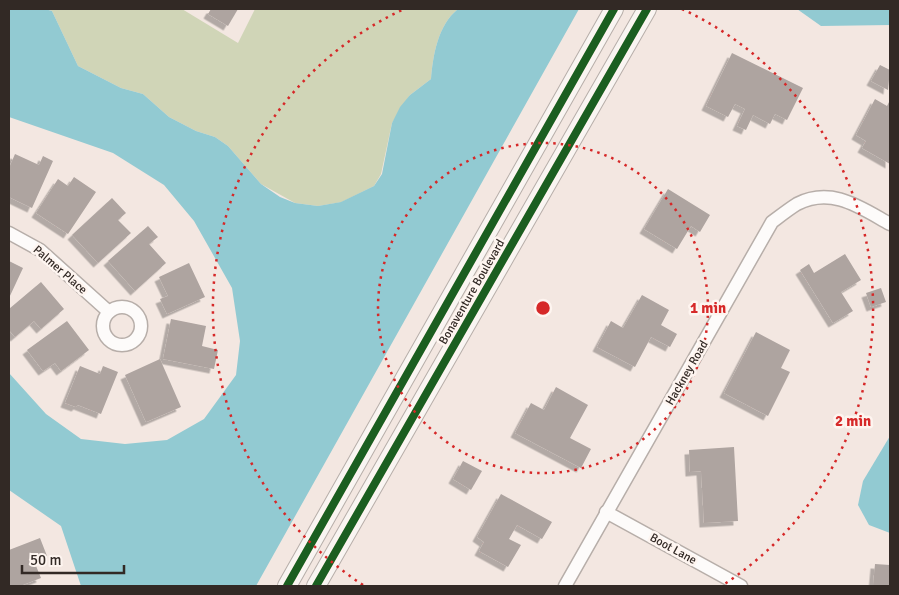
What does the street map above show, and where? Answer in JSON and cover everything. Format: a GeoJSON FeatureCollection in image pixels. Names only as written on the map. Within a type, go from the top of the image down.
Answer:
{"type":"FeatureCollection","features":[{"type":"Feature","properties":{"kind":"main road","name":"Bonaventure Boulevard"},"geometry":{"type":"LineString","coordinates":[[287,586],[614,9]]}},
{"type":"Feature","properties":{"kind":"main road","name":"Bonaventure Boulevard"},"geometry":{"type":"LineString","coordinates":[[316,586],[647,9]]}},
{"type":"Feature","properties":{"kind":"street","name":"Hackney Road"},"geometry":{"type":"LineString","coordinates":[[565,586],[772,222],[798,204],[820,197],[845,199],[890,224]]}},
{"type":"Feature","properties":{"kind":"street","name":"Palmer Place"},"geometry":{"type":"LineString","coordinates":[[9,233],[40,250],[108,312]]}},
{"type":"Feature","properties":{"kind":"street","name":"Boot Lane"},"geometry":{"type":"LineString","coordinates":[[606,512],[740,586]]}},
{"type":"Feature","properties":{"kind":"green space"},"geometry":{"type":"Polygon","coordinates":[[[46,9],[182,9],[238,43],[255,9],[458,9],[441,32],[433,60],[431,79],[410,95],[392,123],[381,174],[374,186],[342,202],[318,206],[295,203],[261,184],[228,146],[215,137],[196,131],[169,117],[143,94],[121,88],[78,66],[52,11],[46,9]]]}},
{"type":"Feature","properties":{"kind":"water"},"geometry":{"type":"Polygon","coordinates":[[[9,9],[45,9],[52,11],[78,66],[121,88],[143,94],[169,117],[196,131],[215,137],[228,146],[261,184],[280,197],[295,203],[318,206],[341,202],[374,186],[382,174],[392,123],[400,107],[410,95],[431,79],[433,60],[441,32],[458,9],[579,9],[256,586],[81,586],[61,526],[9,490],[9,373],[46,414],[81,439],[125,444],[167,440],[204,419],[236,375],[240,341],[232,288],[194,221],[164,185],[113,153],[9,117],[9,9]]]}},
{"type":"Feature","properties":{"kind":"water"},"geometry":{"type":"Polygon","coordinates":[[[797,9],[890,9],[890,25],[821,26],[797,9]]]}},
{"type":"Feature","properties":{"kind":"water"},"geometry":{"type":"Polygon","coordinates":[[[890,436],[890,533],[869,525],[858,505],[863,481],[890,436]]]}},
{"type":"Feature","properties":{"kind":"building"},"geometry":{"type":"Polygon","coordinates":[[[211,9],[238,9],[228,26],[208,14],[211,9]]]}},
{"type":"Feature","properties":{"kind":"building"},"geometry":{"type":"Polygon","coordinates":[[[732,53],[803,88],[787,120],[775,114],[770,124],[753,115],[746,130],[737,126],[745,109],[735,104],[728,117],[706,106],[732,53]]]}},
{"type":"Feature","properties":{"kind":"building"},"geometry":{"type":"Polygon","coordinates":[[[880,65],[890,70],[888,90],[871,81],[880,65]]]}},
{"type":"Feature","properties":{"kind":"building"},"geometry":{"type":"Polygon","coordinates":[[[875,99],[887,106],[890,100],[890,164],[862,148],[866,141],[856,135],[875,99]]]}},
{"type":"Feature","properties":{"kind":"building"},"geometry":{"type":"Polygon","coordinates":[[[15,154],[39,165],[43,156],[53,161],[32,208],[9,197],[9,168],[15,154]]]}},
{"type":"Feature","properties":{"kind":"building"},"geometry":{"type":"Polygon","coordinates":[[[74,177],[96,192],[68,234],[36,213],[58,179],[68,186],[74,177]]]}},
{"type":"Feature","properties":{"kind":"building"},"geometry":{"type":"Polygon","coordinates":[[[668,189],[710,215],[700,232],[691,226],[677,249],[644,229],[668,189]]]}},
{"type":"Feature","properties":{"kind":"building"},"geometry":{"type":"Polygon","coordinates":[[[112,198],[126,213],[118,220],[131,233],[98,263],[72,235],[112,198]]]}},
{"type":"Feature","properties":{"kind":"building"},"geometry":{"type":"Polygon","coordinates":[[[148,226],[158,237],[149,244],[166,263],[135,291],[108,261],[148,226]]]}},
{"type":"Feature","properties":{"kind":"building"},"geometry":{"type":"Polygon","coordinates":[[[845,254],[861,280],[841,292],[853,311],[833,323],[800,270],[809,264],[814,273],[845,254]]]}},
{"type":"Feature","properties":{"kind":"building"},"geometry":{"type":"Polygon","coordinates":[[[9,261],[23,268],[9,298],[9,261]]]}},
{"type":"Feature","properties":{"kind":"building"},"geometry":{"type":"Polygon","coordinates":[[[189,263],[205,297],[167,314],[160,299],[168,296],[159,277],[189,263]]]}},
{"type":"Feature","properties":{"kind":"building"},"geometry":{"type":"Polygon","coordinates":[[[41,282],[64,309],[41,329],[34,321],[15,337],[9,330],[9,309],[41,282]]]}},
{"type":"Feature","properties":{"kind":"building"},"geometry":{"type":"Polygon","coordinates":[[[881,288],[886,302],[871,307],[866,293],[881,288]]]}},
{"type":"Feature","properties":{"kind":"building"},"geometry":{"type":"Polygon","coordinates":[[[642,295],[669,310],[661,325],[677,334],[670,347],[651,337],[635,367],[597,347],[611,321],[623,328],[642,295]]]}},
{"type":"Feature","properties":{"kind":"building"},"geometry":{"type":"Polygon","coordinates":[[[171,319],[206,326],[202,346],[218,350],[214,369],[163,359],[171,319]]]}},
{"type":"Feature","properties":{"kind":"building"},"geometry":{"type":"Polygon","coordinates":[[[67,321],[89,350],[61,371],[55,363],[43,371],[27,350],[67,321]]]}},
{"type":"Feature","properties":{"kind":"building"},"geometry":{"type":"Polygon","coordinates":[[[756,332],[790,350],[781,368],[790,372],[768,416],[724,393],[756,332]]]}},
{"type":"Feature","properties":{"kind":"building"},"geometry":{"type":"Polygon","coordinates":[[[160,359],[181,407],[146,422],[125,375],[160,359]]]}},
{"type":"Feature","properties":{"kind":"building"},"geometry":{"type":"Polygon","coordinates":[[[80,366],[100,374],[103,366],[118,372],[101,414],[78,405],[76,407],[65,403],[80,366]]]}},
{"type":"Feature","properties":{"kind":"building"},"geometry":{"type":"Polygon","coordinates":[[[556,387],[588,405],[570,438],[591,449],[581,468],[515,433],[531,403],[544,410],[556,387]]]}},
{"type":"Feature","properties":{"kind":"building"},"geometry":{"type":"Polygon","coordinates":[[[734,447],[738,521],[704,523],[701,471],[690,472],[689,450],[734,447]]]}},
{"type":"Feature","properties":{"kind":"building"},"geometry":{"type":"Polygon","coordinates":[[[463,461],[482,471],[471,490],[453,479],[463,461]]]}},
{"type":"Feature","properties":{"kind":"building"},"geometry":{"type":"Polygon","coordinates":[[[501,494],[552,522],[542,539],[517,525],[509,539],[521,545],[508,567],[479,551],[484,542],[477,537],[501,494]]]}},
{"type":"Feature","properties":{"kind":"building"},"geometry":{"type":"Polygon","coordinates":[[[40,538],[47,556],[34,561],[41,578],[20,586],[9,586],[9,550],[40,538]]]}},
{"type":"Feature","properties":{"kind":"building"},"geometry":{"type":"Polygon","coordinates":[[[875,564],[890,565],[890,586],[873,586],[875,564]]]}},
{"type":"Feature","properties":{"kind":"cycle path"},"geometry":{"type":"LineString","coordinates":[[287,586],[614,9]]}},
{"type":"Feature","properties":{"kind":"cycle path"},"geometry":{"type":"LineString","coordinates":[[316,586],[647,9]]}}]}
